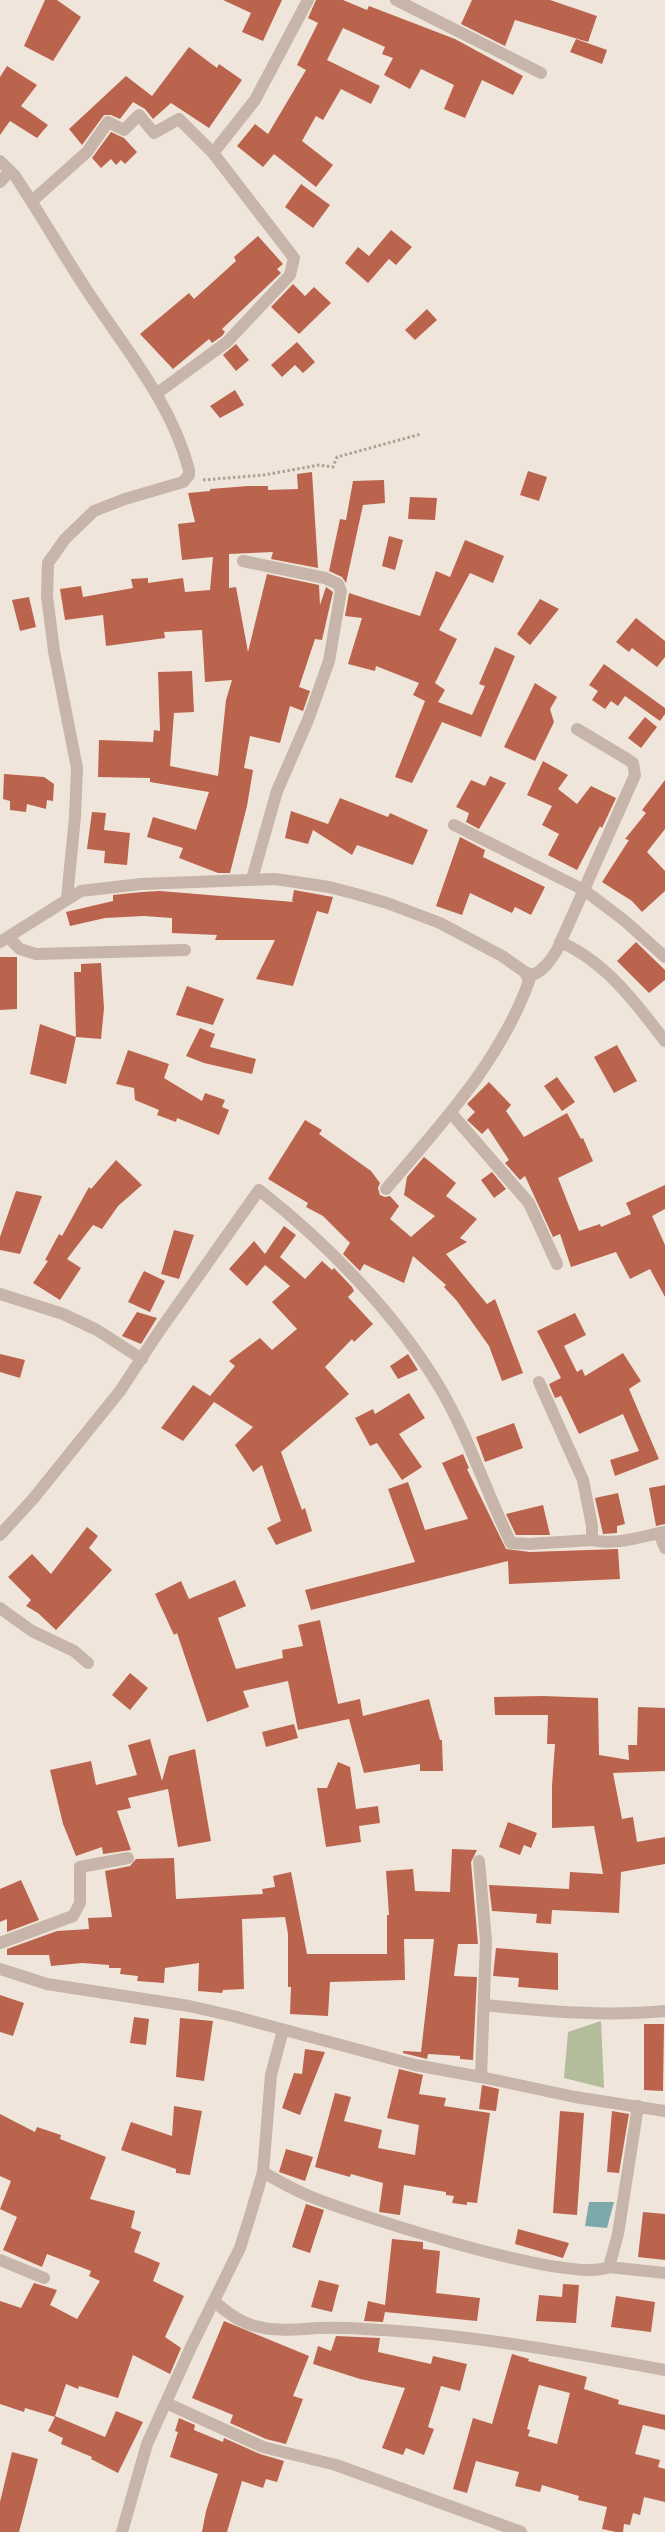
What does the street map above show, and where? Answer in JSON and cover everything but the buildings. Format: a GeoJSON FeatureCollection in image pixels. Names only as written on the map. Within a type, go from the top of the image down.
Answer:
{"type":"FeatureCollection","features":[{"type":"Feature","properties":{"kind":"street"},"geometry":{"type":"LineString","coordinates":[[214,153],[255,100],[308,0]]}},
{"type":"Feature","properties":{"kind":"street"},"geometry":{"type":"LineString","coordinates":[[396,0],[541,72]]}},
{"type":"Feature","properties":{"kind":"street"},"geometry":{"type":"LineString","coordinates":[[32,201],[87,152],[108,122],[124,130],[138,114],[154,133],[179,119],[214,153],[294,258],[290,275],[227,342],[156,394]]}},
{"type":"Feature","properties":{"kind":"street"},"geometry":{"type":"LineString","coordinates":[[0,161],[10,171],[32,201],[89,294],[156,394],[185,455],[189,475],[183,482],[125,499],[94,511],[65,538],[48,563],[47,596],[50,624],[77,776],[67,898]]}},
{"type":"Feature","properties":{"kind":"street"},"geometry":{"type":"LineString","coordinates":[[0,182],[10,171]]}},
{"type":"Feature","properties":{"kind":"street"},"geometry":{"type":"LineString","coordinates":[[243,561],[325,578],[338,584],[341,591],[329,661],[308,720],[277,791],[252,878]]}},
{"type":"Feature","properties":{"kind":"street"},"geometry":{"type":"LineString","coordinates":[[185,950],[36,954],[20,949],[4,940],[67,898],[81,891],[101,887],[252,878],[329,887],[387,903],[454,930],[533,975],[548,965],[560,942],[636,770],[633,763],[627,758],[577,728]]}},
{"type":"Feature","properties":{"kind":"street"},"geometry":{"type":"LineString","coordinates":[[454,825],[584,890],[625,921],[665,957]]}},
{"type":"Feature","properties":{"kind":"street"},"geometry":{"type":"LineString","coordinates":[[560,942],[584,954],[599,966],[635,1003],[665,1041]]}},
{"type":"Feature","properties":{"kind":"street"},"geometry":{"type":"LineString","coordinates":[[386,1189],[451,1112],[504,1037],[529,981],[525,972]]}},
{"type":"Feature","properties":{"kind":"street"},"geometry":{"type":"LineString","coordinates":[[451,1112],[529,1203],[557,1264]]}},
{"type":"Feature","properties":{"kind":"street"},"geometry":{"type":"LineString","coordinates":[[0,1535],[33,1499],[120,1391],[260,1190],[354,1275],[415,1350],[441,1388],[511,1543],[530,1544],[592,1540],[603,1542],[662,1532],[665,1548]]}},
{"type":"Feature","properties":{"kind":"street"},"geometry":{"type":"LineString","coordinates":[[0,1294],[63,1314],[98,1330],[142,1359]]}},
{"type":"Feature","properties":{"kind":"street"},"geometry":{"type":"LineString","coordinates":[[539,1382],[583,1480],[592,1526],[592,1540]]}},
{"type":"Feature","properties":{"kind":"street"},"geometry":{"type":"LineString","coordinates":[[0,1608],[40,1635],[74,1651],[88,1663]]}},
{"type":"Feature","properties":{"kind":"street"},"geometry":{"type":"LineString","coordinates":[[0,1943],[72,1916],[80,1903],[80,1867],[128,1858]]}},
{"type":"Feature","properties":{"kind":"street"},"geometry":{"type":"LineString","coordinates":[[479,1861],[486,1941],[481,2077]]}},
{"type":"Feature","properties":{"kind":"street"},"geometry":{"type":"LineString","coordinates":[[0,1969],[47,1984],[189,2006],[406,2063],[575,2097],[665,2111]]}},
{"type":"Feature","properties":{"kind":"street"},"geometry":{"type":"LineString","coordinates":[[485,2005],[568,2014],[625,2014],[665,2010]]}},
{"type":"Feature","properties":{"kind":"street"},"geometry":{"type":"LineString","coordinates":[[122,2532],[147,2444],[240,2248],[263,2172],[271,2074],[283,2030]]}},
{"type":"Feature","properties":{"kind":"street"},"geometry":{"type":"LineString","coordinates":[[609,2267],[618,2234],[638,2106]]}},
{"type":"Feature","properties":{"kind":"street"},"geometry":{"type":"LineString","coordinates":[[263,2172],[290,2188],[315,2198],[440,2239],[580,2271],[602,2270],[609,2267],[665,2273]]}},
{"type":"Feature","properties":{"kind":"street"},"geometry":{"type":"LineString","coordinates":[[0,2260],[44,2278]]}},
{"type":"Feature","properties":{"kind":"street"},"geometry":{"type":"LineString","coordinates":[[214,2301],[225,2312],[237,2319],[254,2326],[274,2330],[322,2328],[385,2330],[504,2344],[665,2370]]}},
{"type":"Feature","properties":{"kind":"street"},"geometry":{"type":"LineString","coordinates":[[166,2403],[263,2447],[336,2465],[520,2532]]}},
{"type":"Feature","properties":{"kind":"path"},"geometry":{"type":"LineString","coordinates":[[183,482],[264,475],[319,465],[333,467],[337,457],[421,434]]}},
{"type":"Feature","properties":{"kind":"green space"},"geometry":{"type":"Polygon","coordinates":[[[601,2021],[604,2088],[564,2078],[568,2032],[601,2021]]]}},
{"type":"Feature","properties":{"kind":"water"},"geometry":{"type":"Polygon","coordinates":[[[589,2202],[614,2202],[607,2228],[585,2226],[589,2202]]]}}]}
